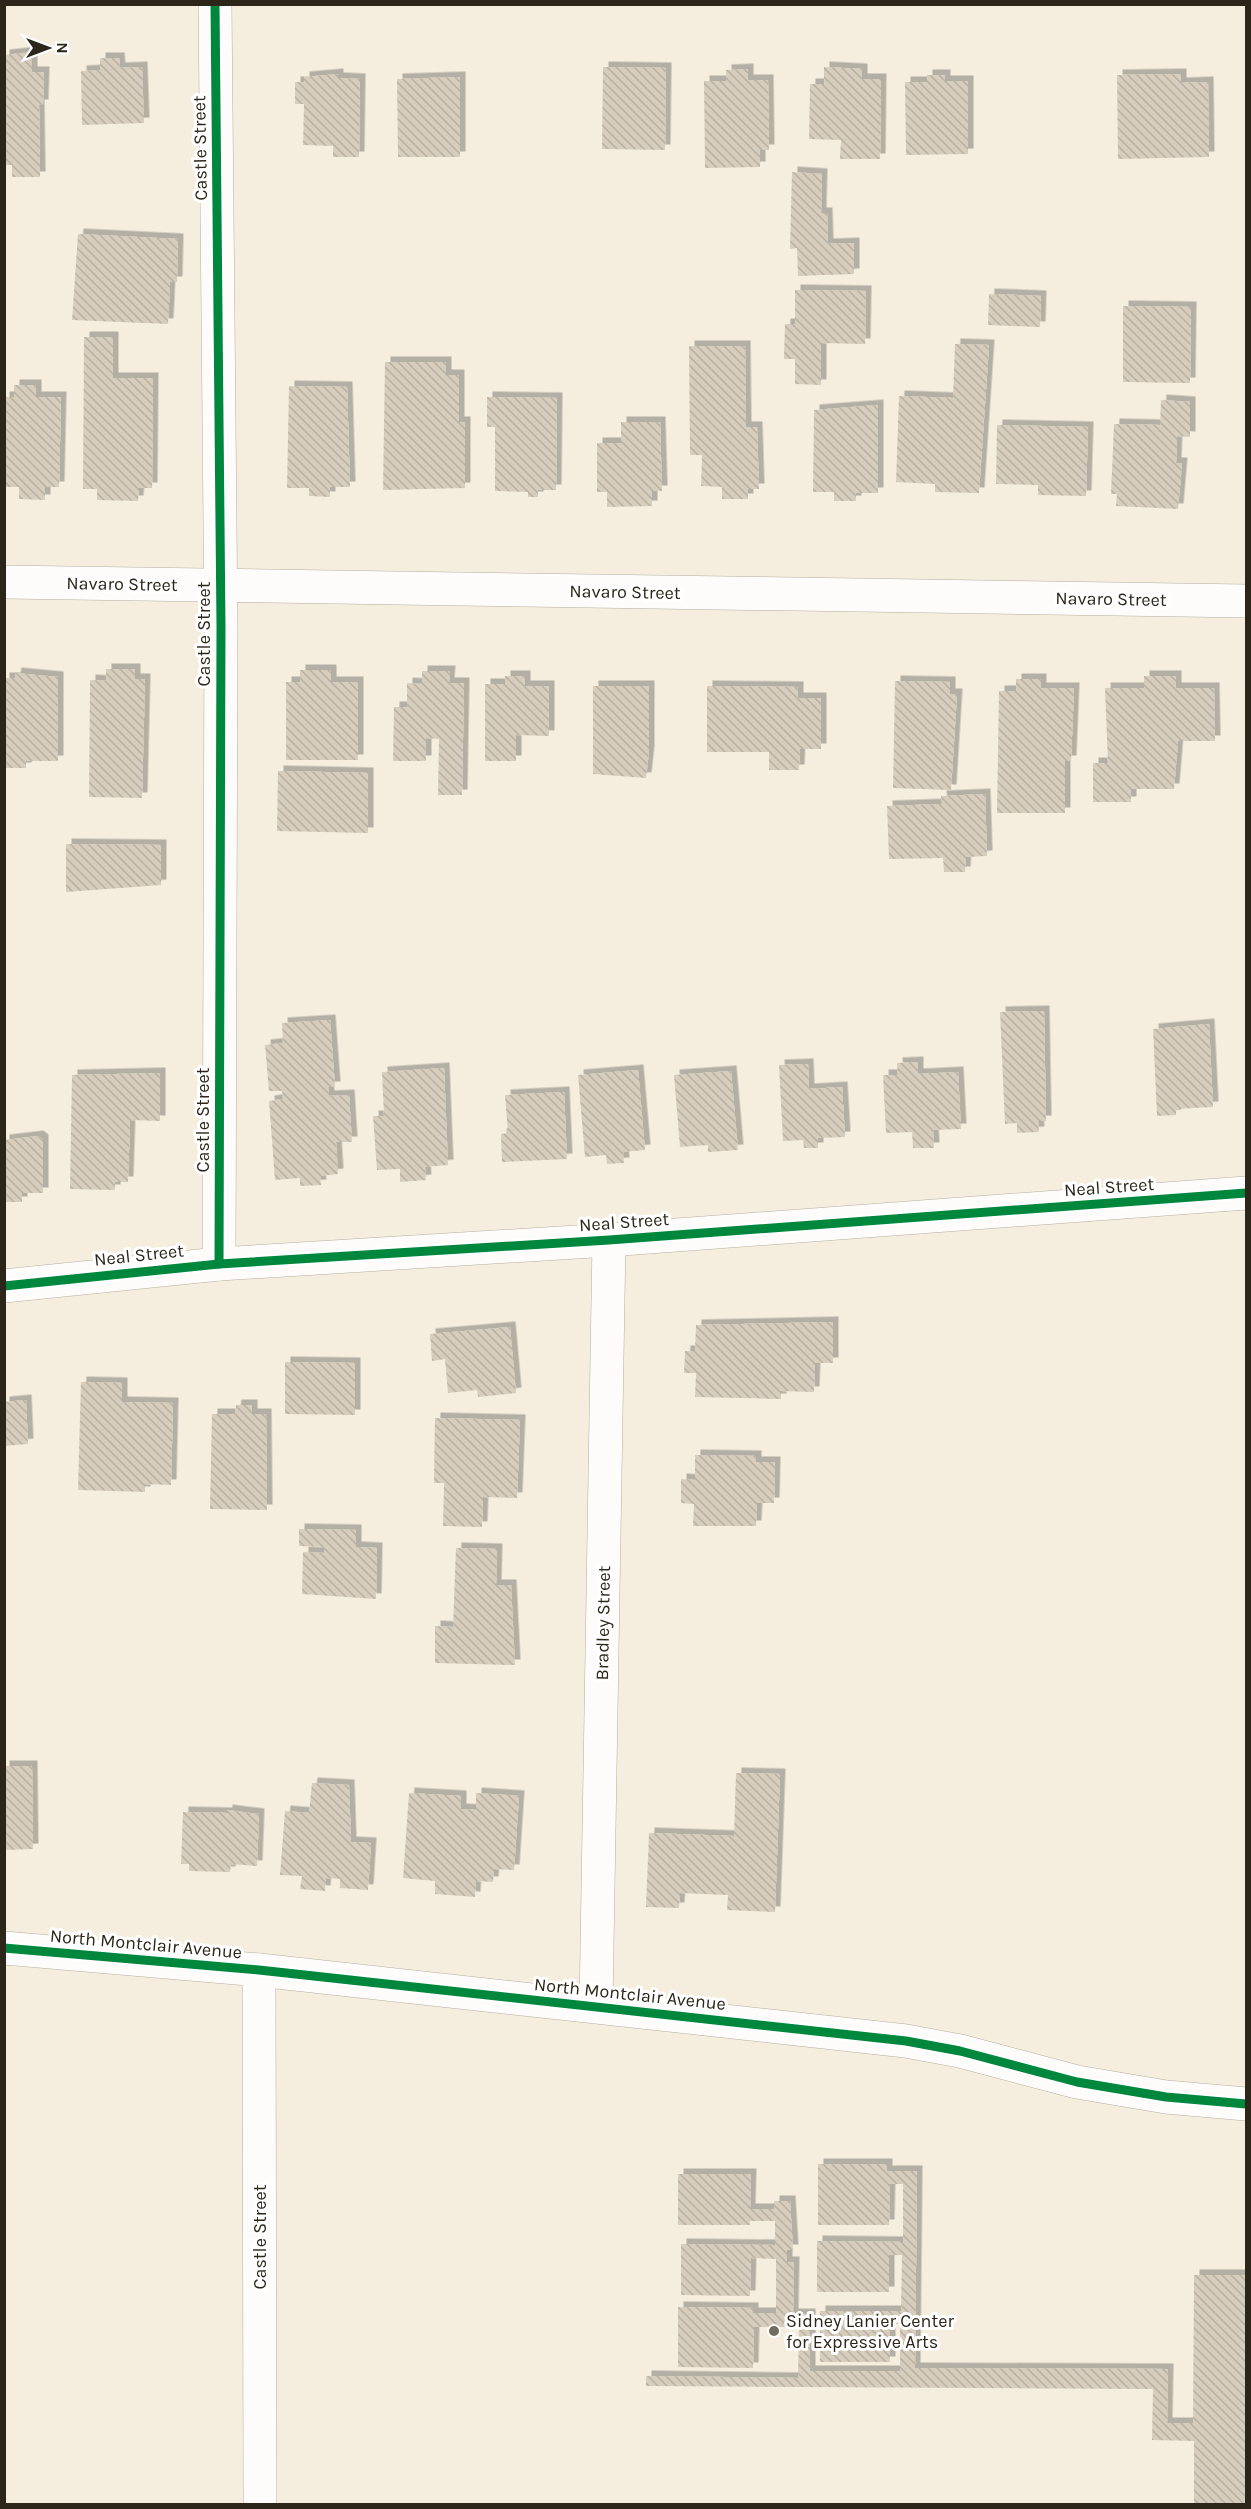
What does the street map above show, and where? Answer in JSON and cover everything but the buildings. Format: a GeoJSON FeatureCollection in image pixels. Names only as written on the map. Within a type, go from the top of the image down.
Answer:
{"type":"FeatureCollection","features":[{"type":"Feature","properties":{"kind":"street","name":"Castle Street"},"geometry":{"type":"LineString","coordinates":[[215,4],[220,585],[219,1264]]}},
{"type":"Feature","properties":{"kind":"street","name":"Navaro Street"},"geometry":{"type":"LineString","coordinates":[[4,582],[1246,601]]}},
{"type":"Feature","properties":{"kind":"street","name":"Neal Street"},"geometry":{"type":"LineString","coordinates":[[4,1286],[219,1264],[609,1240],[1246,1194]]}},
{"type":"Feature","properties":{"kind":"street","name":"Bradley Street"},"geometry":{"type":"LineString","coordinates":[[596,2006],[609,1240]]}},
{"type":"Feature","properties":{"kind":"street","name":"North Montclair Avenue"},"geometry":{"type":"LineString","coordinates":[[4,1948],[259,1970],[906,2041],[960,2051],[1077,2082],[1166,2097],[1246,2104]]}},
{"type":"Feature","properties":{"kind":"street","name":"Castle Street"},"geometry":{"type":"LineString","coordinates":[[259,1970],[260,2505]]}},
{"type":"Feature","properties":{"kind":"cycle path"},"geometry":{"type":"LineString","coordinates":[[215,4],[221,627],[219,1264]]}},
{"type":"Feature","properties":{"kind":"cycle path"},"geometry":{"type":"LineString","coordinates":[[4,1286],[219,1264],[609,1240],[1246,1193]]}},
{"type":"Feature","properties":{"kind":"cycle path"},"geometry":{"type":"LineString","coordinates":[[4,1948],[259,1970],[906,2041],[960,2051],[1077,2082],[1166,2097],[1246,2104]]}},
{"type":"Feature","properties":{"kind":"place","name":"Sidney Lanier Center for Expressive Arts"},"geometry":{"type":"Point","coordinates":[774,2331]}}]}
